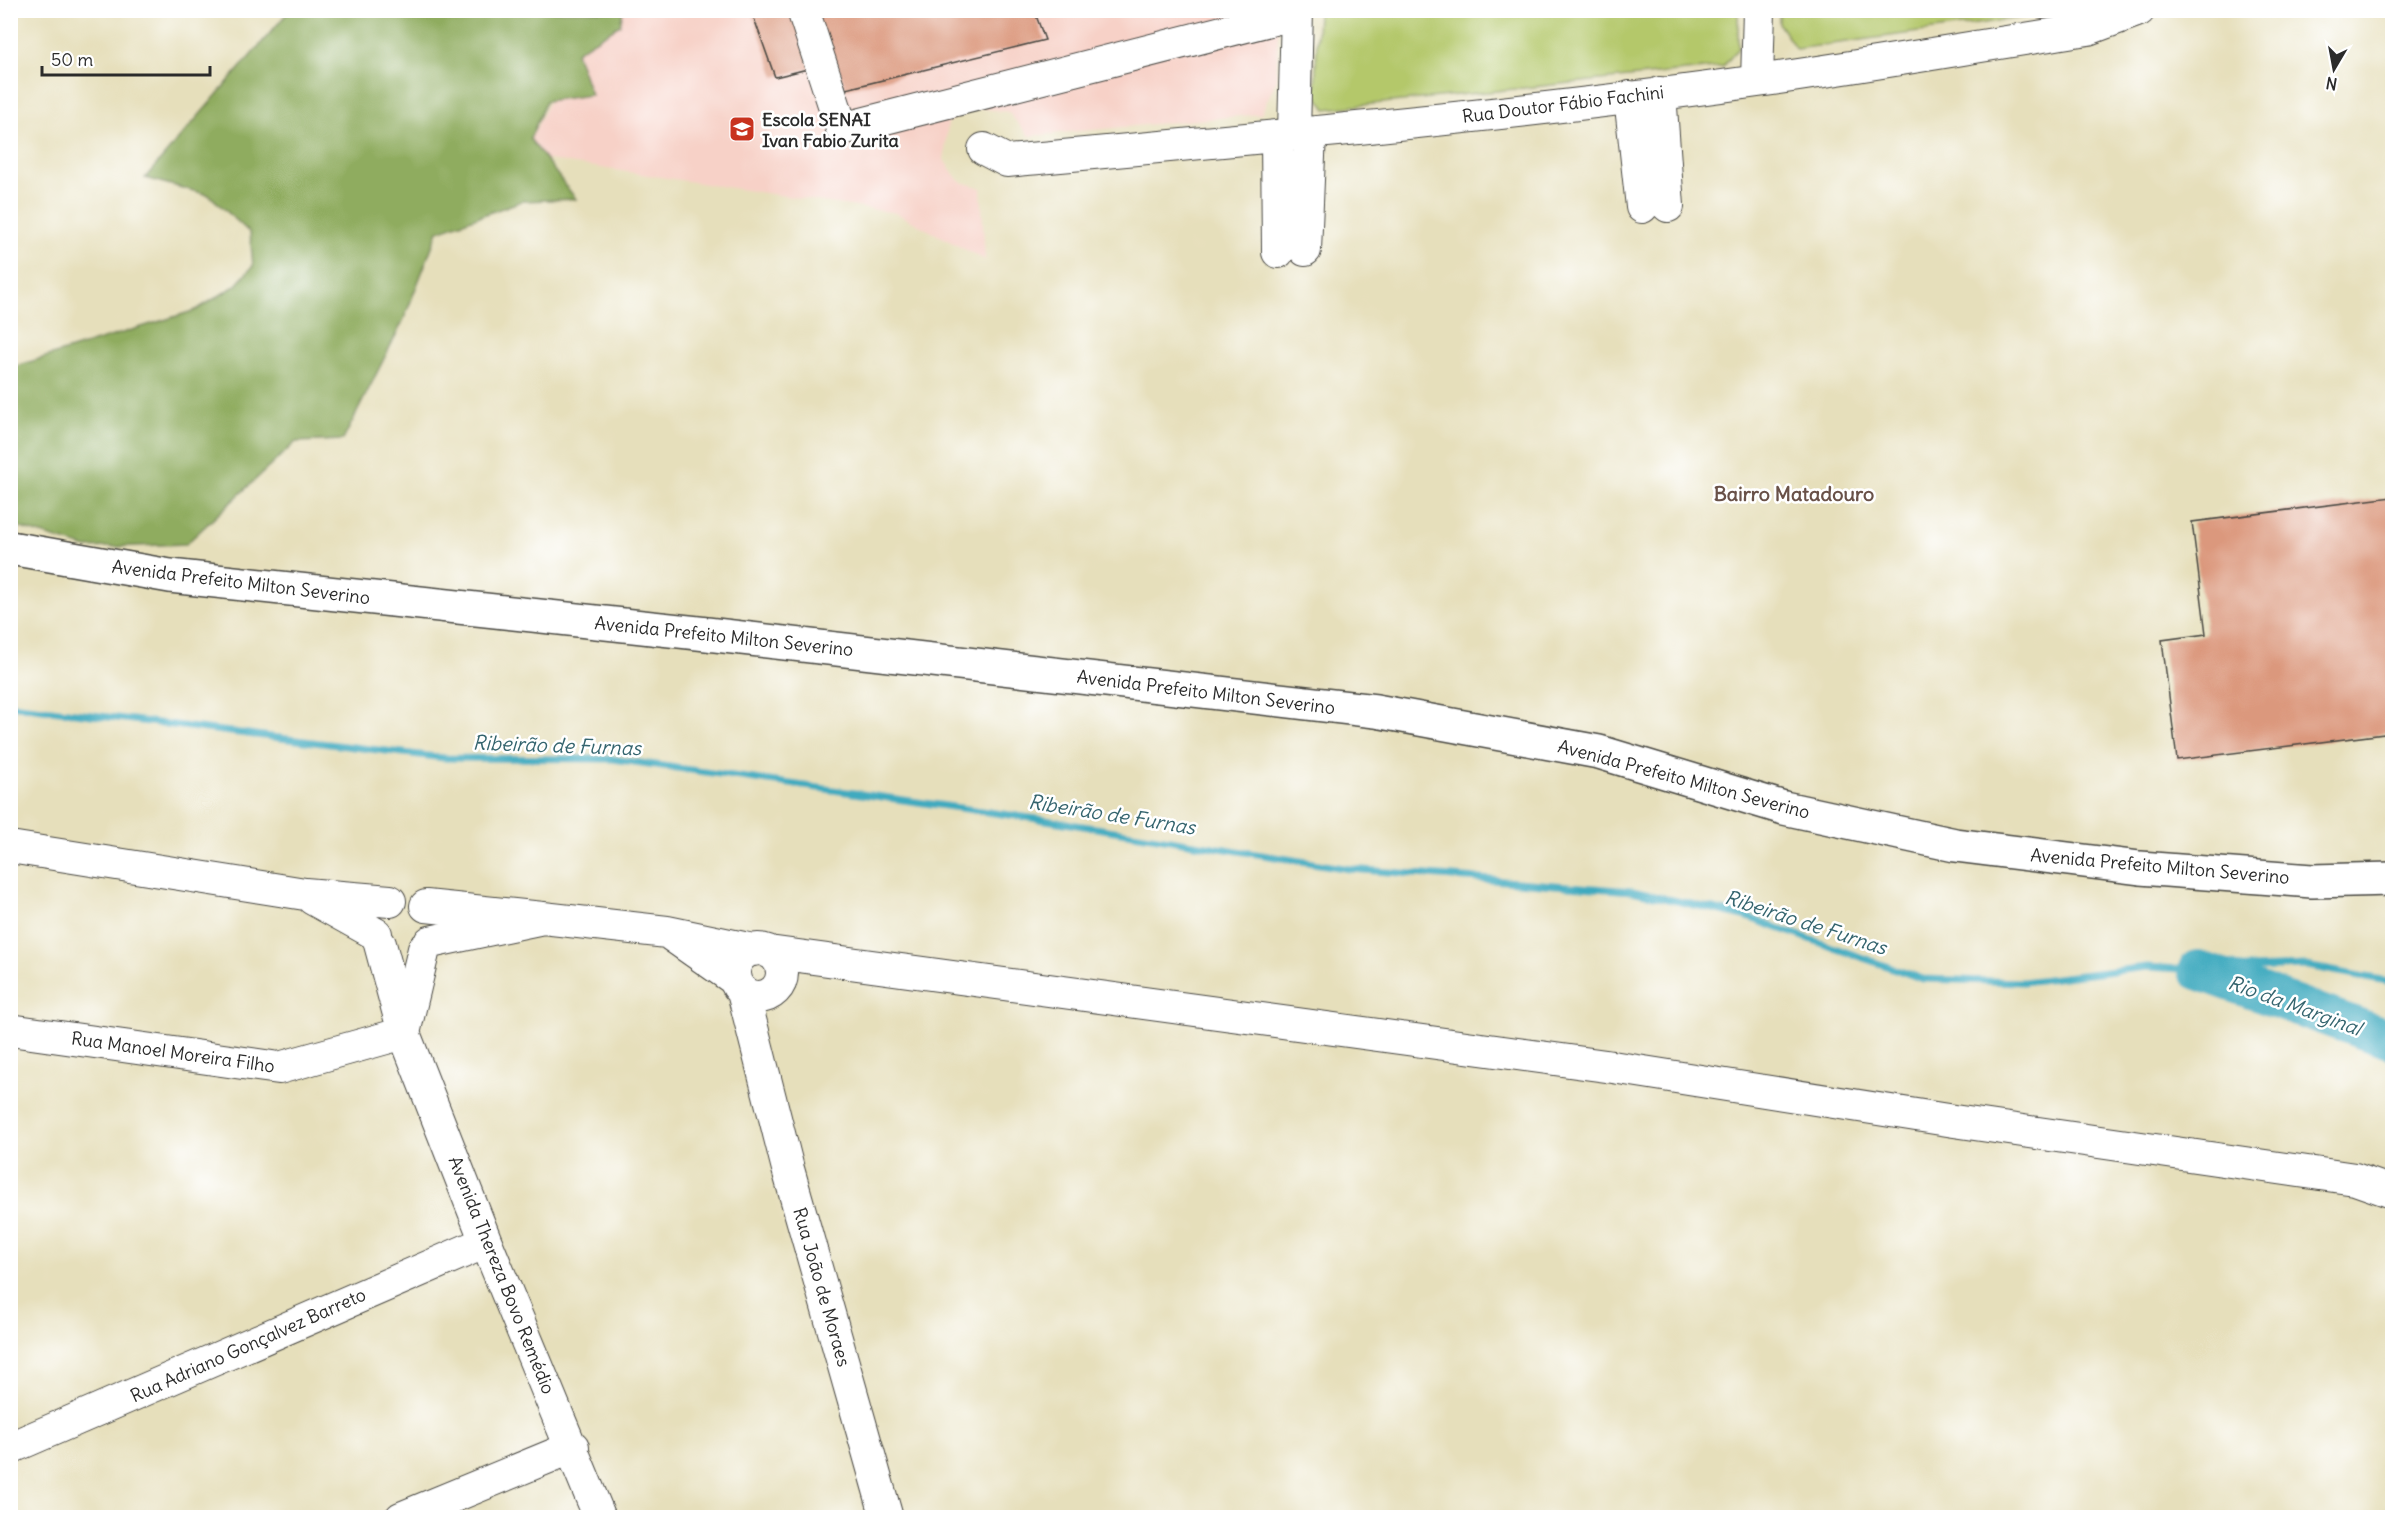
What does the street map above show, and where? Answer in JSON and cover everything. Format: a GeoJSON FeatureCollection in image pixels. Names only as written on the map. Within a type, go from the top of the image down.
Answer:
{"type":"FeatureCollection","features":[{"type":"Feature","properties":{"kind":"main road","name":"Avenida Prefeito Milton Severino"},"geometry":{"type":"LineString","coordinates":[[10,548],[170,576],[687,632],[1376,711],[1599,752],[1784,807],[1955,845],[2140,868],[2312,881],[2392,879]]}},
{"type":"Feature","properties":{"kind":"street"},"geometry":{"type":"LineString","coordinates":[[803,10],[842,129],[1297,12],[1292,251]]}},
{"type":"Feature","properties":{"kind":"street"},"geometry":{"type":"LineString","coordinates":[[1757,81],[1759,10]]}},
{"type":"Feature","properties":{"kind":"street","name":"Rua Doutor Fábio Fachini"},"geometry":{"type":"LineString","coordinates":[[984,149],[1007,161],[1294,134],[1645,95],[1757,81],[2088,29],[2139,10]]}},
{"type":"Feature","properties":{"kind":"street"},"geometry":{"type":"LineString","coordinates":[[1645,95],[1655,206]]}},
{"type":"Feature","properties":{"kind":"street"},"geometry":{"type":"LineString","coordinates":[[10,847],[304,894],[390,901],[409,897],[426,906],[667,932],[761,951],[1606,1066],[1966,1123],[2355,1179],[2392,1192]]}},
{"type":"Feature","properties":{"kind":"street"},"geometry":{"type":"LineString","coordinates":[[304,894],[378,939],[396,955],[411,956],[427,946],[543,918]]}},
{"type":"Feature","properties":{"kind":"street"},"geometry":{"type":"LineString","coordinates":[[378,939],[377,915],[390,901]]}},
{"type":"Feature","properties":{"kind":"street"},"geometry":{"type":"LineString","coordinates":[[404,1033],[434,924],[426,906]]}},
{"type":"Feature","properties":{"kind":"street"},"geometry":{"type":"LineString","coordinates":[[667,932],[757,988],[856,963]]}},
{"type":"Feature","properties":{"kind":"street","name":"Avenida Thereza Bovo Remédio"},"geometry":{"type":"LineString","coordinates":[[378,939],[404,1033],[486,1242],[573,1447],[600,1518]]}},
{"type":"Feature","properties":{"kind":"street"},"geometry":{"type":"LineString","coordinates":[[761,951],[775,957],[782,971],[757,988],[735,964],[745,953],[761,951]]}},
{"type":"Feature","properties":{"kind":"street","name":"Rua João de Moraes"},"geometry":{"type":"LineString","coordinates":[[757,988],[759,1057],[887,1518]]}},
{"type":"Feature","properties":{"kind":"street","name":"Rua Manoel Moreira Filho"},"geometry":{"type":"LineString","coordinates":[[10,1030],[279,1068],[404,1033]]}},
{"type":"Feature","properties":{"kind":"street"},"geometry":{"type":"LineString","coordinates":[[2355,1179],[2392,1175]]}},
{"type":"Feature","properties":{"kind":"street","name":"Rua Adriano Gonçalvez Barreto"},"geometry":{"type":"LineString","coordinates":[[10,1448],[486,1242]]}},
{"type":"Feature","properties":{"kind":"street"},"geometry":{"type":"LineString","coordinates":[[401,1518],[573,1447]]}},
{"type":"Feature","properties":{"kind":"shaded area","name":"Escola SENAI Ivan Fabio Zurita"},"geometry":{"type":"Polygon","coordinates":[[[591,11],[1279,11],[1276,81],[1261,114],[1029,136],[1008,112],[973,107],[948,123],[944,160],[959,181],[981,188],[985,260],[896,213],[523,156],[591,11]]]}},
{"type":"Feature","properties":{"kind":"green space"},"geometry":{"type":"Polygon","coordinates":[[[1779,10],[2071,11],[1796,49],[1779,24],[1779,10]]]}},
{"type":"Feature","properties":{"kind":"green space"},"geometry":{"type":"Polygon","coordinates":[[[289,11],[623,11],[620,25],[576,52],[591,95],[546,101],[530,139],[576,199],[522,201],[438,231],[404,319],[343,440],[296,442],[186,544],[87,548],[11,525],[10,368],[196,310],[235,286],[253,266],[250,233],[209,195],[145,178],[289,11]]]}},
{"type":"Feature","properties":{"kind":"green space"},"geometry":{"type":"Polygon","coordinates":[[[1318,11],[1738,11],[1738,48],[1723,67],[1326,109],[1315,93],[1318,11]]]}},
{"type":"Feature","properties":{"kind":"building"},"geometry":{"type":"Polygon","coordinates":[[[751,10],[1034,10],[1045,40],[846,89],[836,62],[775,77],[751,10]]]}},
{"type":"Feature","properties":{"kind":"building"},"geometry":{"type":"Polygon","coordinates":[[[2392,497],[2392,733],[2177,760],[2162,640],[2206,634],[2192,522],[2392,497]]]}},
{"type":"Feature","properties":{"kind":"waterway","name":"Ribeirão de Furnas"},"geometry":{"type":"LineString","coordinates":[[10,705],[444,758],[613,759],[1052,821],[1350,869],[1632,891],[1744,916],[1923,979],[2023,982],[2147,967],[2198,970],[2307,966],[2392,982]]}},
{"type":"Feature","properties":{"kind":"waterway","name":"Rio da Marginal"},"geometry":{"type":"LineString","coordinates":[[2198,970],[2392,1040]]}},
{"type":"Feature","properties":{"kind":"place","name":"Escola SENAI Ivan Fabio Zurita"},"geometry":{"type":"Point","coordinates":[742,129]}},
{"type":"Feature","properties":{"kind":"district","name":"Bairro Matadouro"},"geometry":{"type":"Point","coordinates":[1794,493]}}]}
